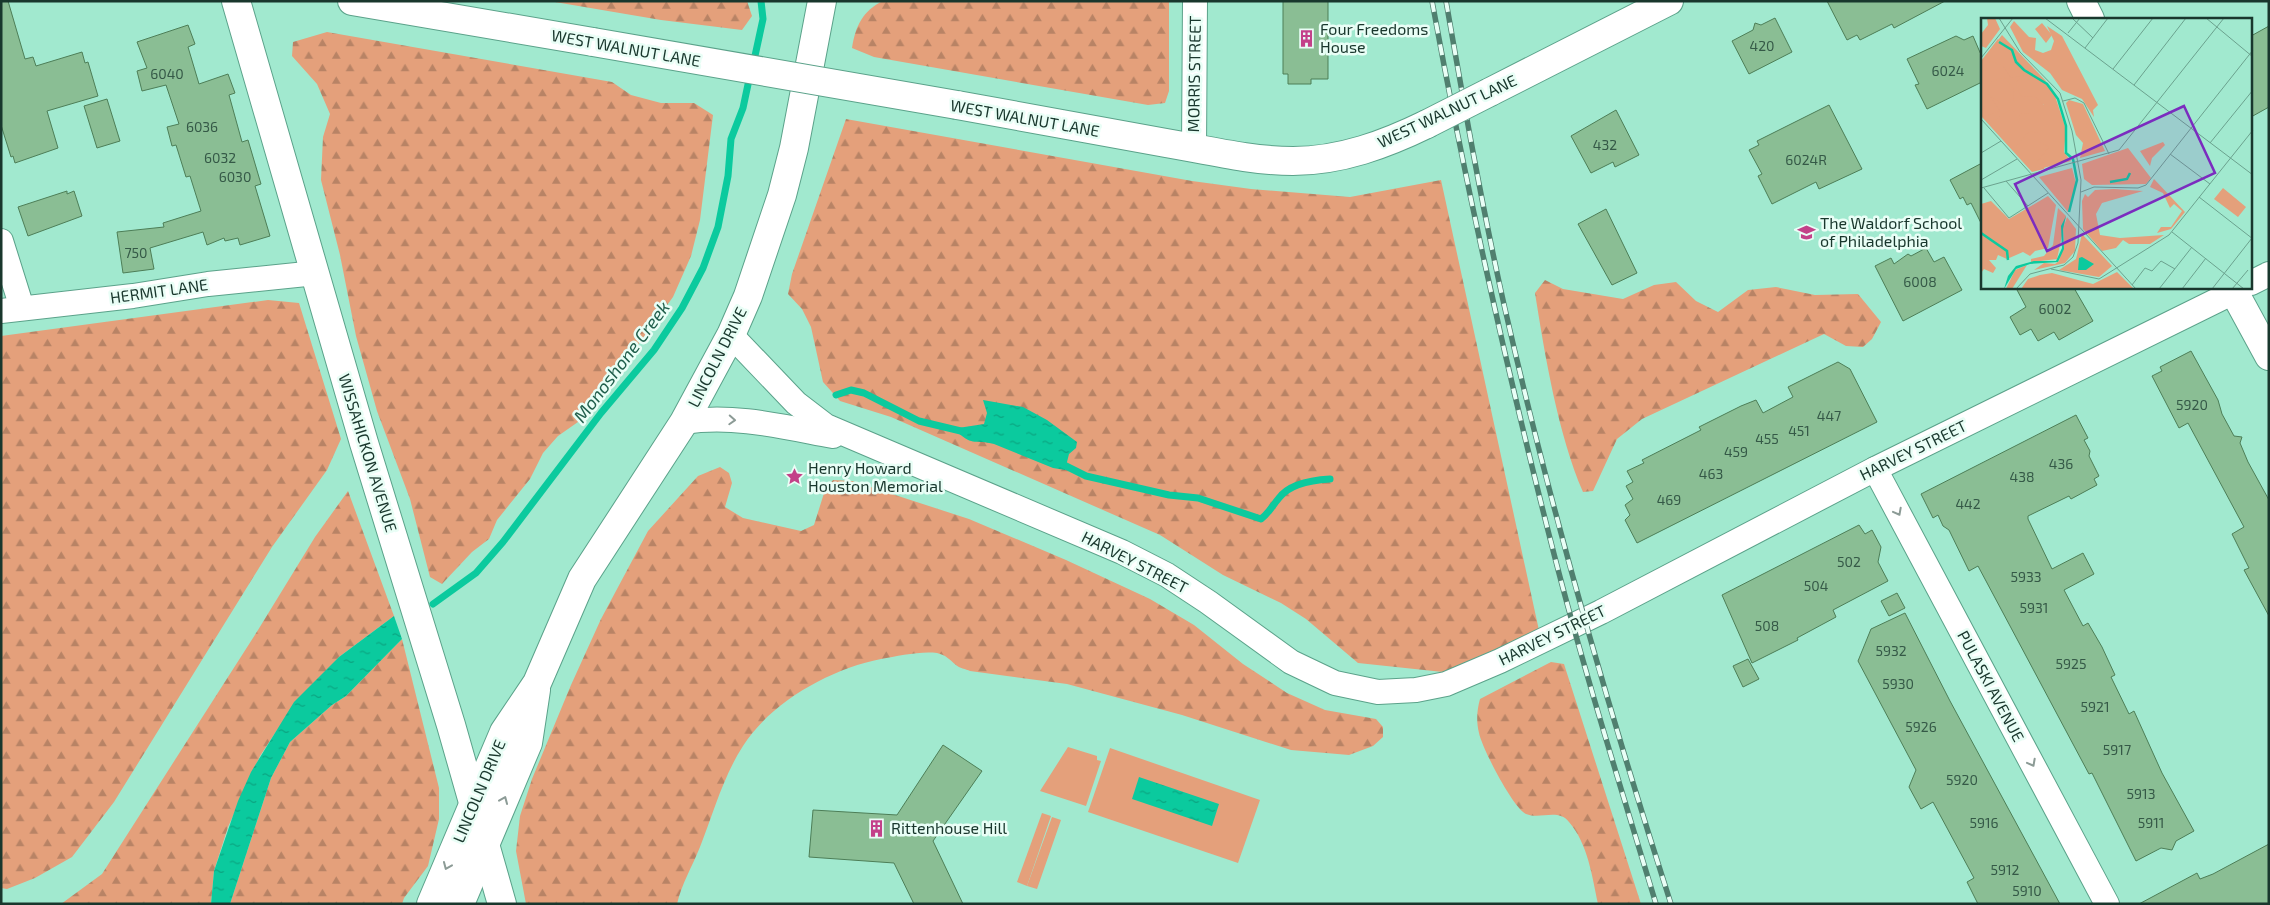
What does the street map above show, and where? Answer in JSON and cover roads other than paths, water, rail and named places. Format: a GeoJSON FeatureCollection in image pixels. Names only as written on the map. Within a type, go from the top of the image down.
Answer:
{"type":"FeatureCollection","features":[{"type":"Feature","properties":{"kind":"street","name":"WISSAHICKON AVENUE"},"geometry":{"type":"LineString","coordinates":[[236,1],[364,443],[451,725],[502,904]]}},
{"type":"Feature","properties":{"kind":"street","name":"WEST WALNUT LANE"},"geometry":{"type":"LineString","coordinates":[[352,1],[1269,160],[1322,159],[1379,145],[1427,124],[1669,1]]}},
{"type":"Feature","properties":{"kind":"street","name":"LINCOLN DRIVE"},"geometry":{"type":"LineString","coordinates":[[431,904],[504,732],[537,683],[582,579],[684,422],[732,335],[761,262],[782,196],[794,148],[822,1]]}},
{"type":"Feature","properties":{"kind":"street","name":"MORRIS STREET"},"geometry":{"type":"LineString","coordinates":[[1194,148],[1195,1]]}},
{"type":"Feature","properties":{"kind":"street"},"geometry":{"type":"LineString","coordinates":[[2080,1],[2089,18]]}},
{"type":"Feature","properties":{"kind":"street"},"geometry":{"type":"LineString","coordinates":[[1,241],[11,309]]}},
{"type":"Feature","properties":{"kind":"street","name":"HERMIT LANE"},"geometry":{"type":"LineString","coordinates":[[11,309],[133,296],[208,284],[316,274]]}},
{"type":"Feature","properties":{"kind":"street","name":"HARVEY STREET"},"geometry":{"type":"LineString","coordinates":[[2252,282],[2269,274]]}},
{"type":"Feature","properties":{"kind":"street","name":"HARVEY STREET"},"geometry":{"type":"LineString","coordinates":[[732,335],[754,361],[813,418],[854,440],[1122,552],[1192,591],[1291,662],[1335,684],[1378,692],[1416,690],[1446,684],[1470,675],[1601,612],[1875,469],[2236,289]]}},
{"type":"Feature","properties":{"kind":"street"},"geometry":{"type":"LineString","coordinates":[[2241,289],[2269,356]]}},
{"type":"Feature","properties":{"kind":"street","name":"HARVEY STREET"},"geometry":{"type":"LineString","coordinates":[[684,422],[718,419],[745,420],[854,440]]}},
{"type":"Feature","properties":{"kind":"street","name":"PULASKI AVENUE"},"geometry":{"type":"LineString","coordinates":[[1875,469],[2106,904]]}},
{"type":"Feature","properties":{"kind":"street","name":"LINCOLN DRIVE"},"geometry":{"type":"LineString","coordinates":[[460,904],[528,743],[537,683]]}},
{"type":"Feature","properties":{"kind":"water"},"geometry":{"type":"Polygon","coordinates":[[[983,400],[1023,407],[1047,420],[1077,442],[1076,448],[1069,454],[1065,470],[1053,468],[994,444],[967,440],[957,432],[958,428],[984,424],[987,413],[983,400]]]}},
{"type":"Feature","properties":{"kind":"water"},"geometry":{"type":"Polygon","coordinates":[[[394,616],[402,639],[346,696],[332,705],[290,742],[271,778],[230,904],[211,904],[214,871],[238,801],[251,772],[294,702],[339,657],[394,616]]]}},
{"type":"Feature","properties":{"kind":"water"},"geometry":{"type":"Polygon","coordinates":[[[1139,777],[1219,804],[1212,826],[1132,799],[1139,777]]]}},
{"type":"Feature","properties":{"kind":"waterway","name":"Monoshone Creek"},"geometry":{"type":"LineString","coordinates":[[753,65],[763,19],[761,1]]}},
{"type":"Feature","properties":{"kind":"waterway","name":"Monoshone Creek"},"geometry":{"type":"LineString","coordinates":[[433,604],[476,573],[503,542],[601,413],[654,350],[682,308],[703,268],[718,227],[728,176],[731,139],[743,108],[750,75]]}},
{"type":"Feature","properties":{"kind":"waterway"},"geometry":{"type":"LineString","coordinates":[[836,395],[851,390],[864,393],[919,421],[965,432]]}},
{"type":"Feature","properties":{"kind":"waterway"},"geometry":{"type":"LineString","coordinates":[[1060,463],[1086,476],[1169,495],[1198,498],[1261,519],[1289,489],[1309,481],[1330,479]]}},
{"type":"Feature","properties":{"kind":"railway"},"geometry":{"type":"LineString","coordinates":[[1432,1],[1473,209],[1504,348],[1554,554],[1603,729],[1656,904]]}},
{"type":"Feature","properties":{"kind":"railway"},"geometry":{"type":"LineString","coordinates":[[1446,1],[1489,232],[1505,309],[1541,459],[1603,683],[1671,904]]}},
{"type":"Feature","properties":{"kind":"place","name":"Four Freedoms House"},"geometry":{"type":"Point","coordinates":[1306,38]}},
{"type":"Feature","properties":{"kind":"place","name":"The Waldorf School of Philadelphia"},"geometry":{"type":"Point","coordinates":[1806,232]}},
{"type":"Feature","properties":{"kind":"place","name":"Henry Howard Houston Memorial"},"geometry":{"type":"Point","coordinates":[794,477]}},
{"type":"Feature","properties":{"kind":"place","name":"Rittenhouse Hill"},"geometry":{"type":"Point","coordinates":[877,828]}}]}
